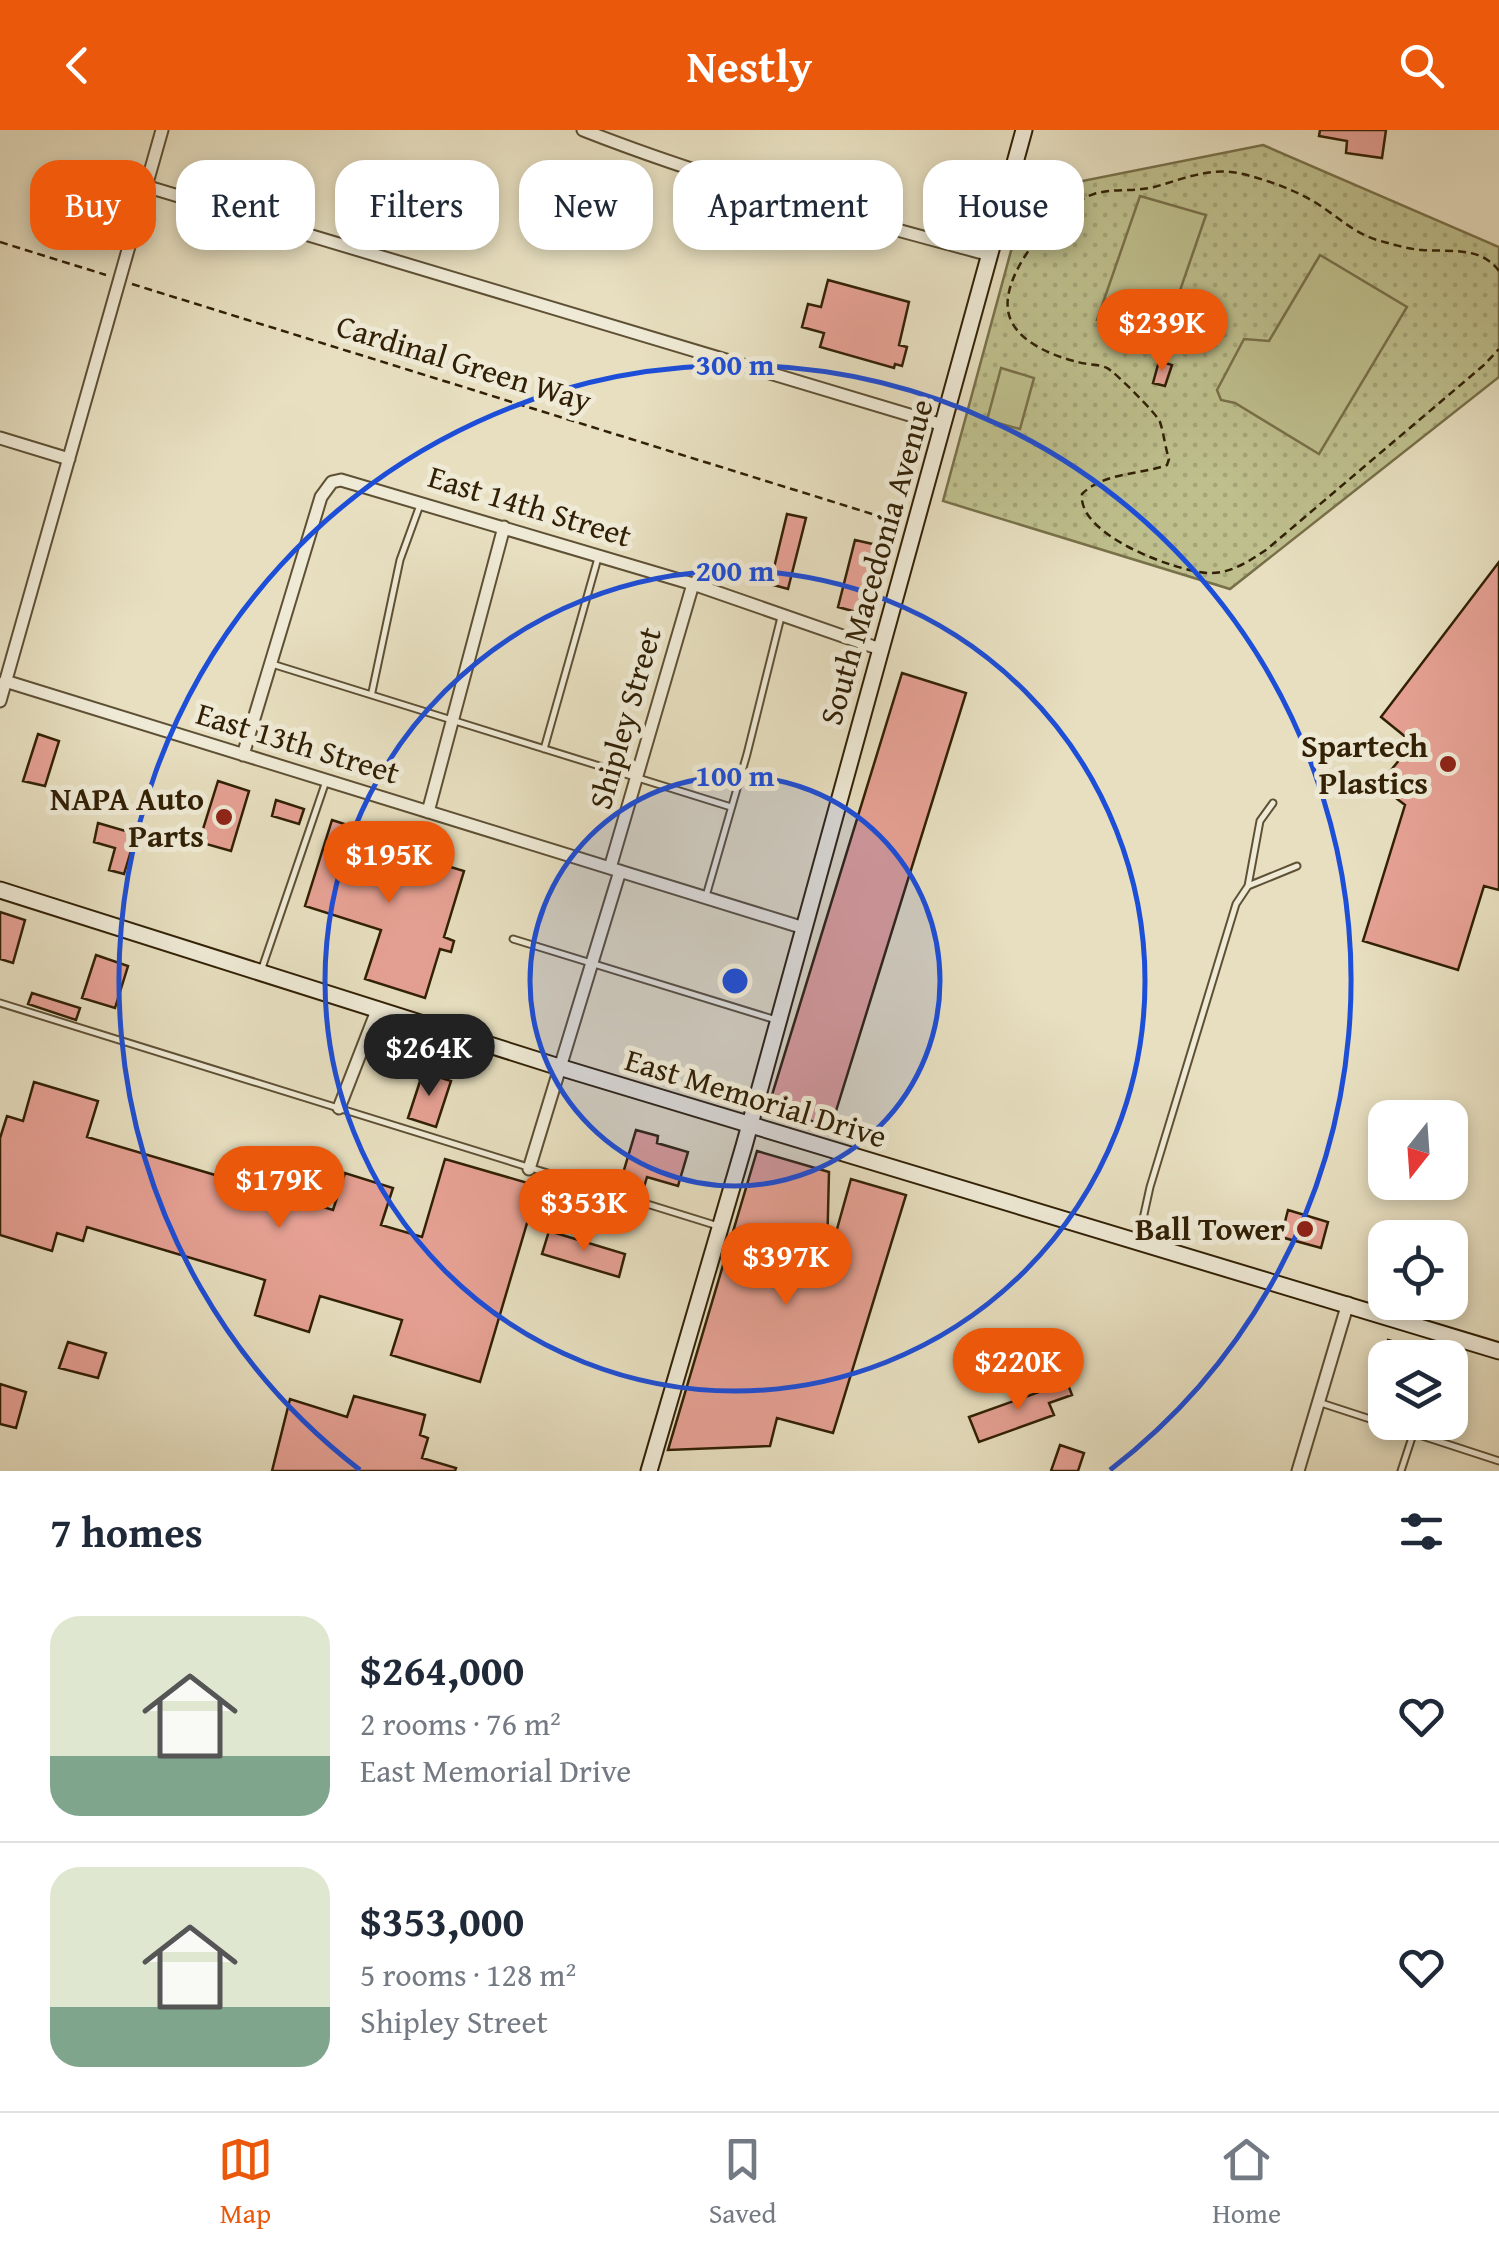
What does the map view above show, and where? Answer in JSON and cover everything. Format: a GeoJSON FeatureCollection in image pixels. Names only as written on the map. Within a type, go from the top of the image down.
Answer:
{"type":"FeatureCollection","features":[{"type":"Feature","properties":{"kind":"main road","name":"South Macedonia Avenue"},"geometry":{"type":"LineString","coordinates":[[649,1471],[750,1125],[1024,130]]}},
{"type":"Feature","properties":{"kind":"main road","name":"East Memorial Drive"},"geometry":{"type":"LineString","coordinates":[[0,890],[560,1067],[1499,1350]]}},
{"type":"Feature","properties":{"kind":"street"},"geometry":{"type":"LineString","coordinates":[[153,160],[162,130]]}},
{"type":"Feature","properties":{"kind":"street"},"geometry":{"type":"LineString","coordinates":[[583,130],[794,202],[990,255]]}},
{"type":"Feature","properties":{"kind":"street"},"geometry":{"type":"LineString","coordinates":[[156,189],[943,425]]}},
{"type":"Feature","properties":{"kind":"street"},"geometry":{"type":"LineString","coordinates":[[0,701],[127,250]]}},
{"type":"Feature","properties":{"kind":"street"},"geometry":{"type":"LineString","coordinates":[[0,438],[69,459]]}},
{"type":"Feature","properties":{"kind":"street","name":"East 14th Street"},"geometry":{"type":"LineString","coordinates":[[271,664],[321,496],[332,482],[350,480],[692,584],[880,648]]}},
{"type":"Feature","properties":{"kind":"street"},"geometry":{"type":"LineString","coordinates":[[428,812],[504,527]]}},
{"type":"Feature","properties":{"kind":"street","name":"Shipley Street"},"geometry":{"type":"LineString","coordinates":[[529,1169],[591,966],[636,779],[692,584]]}},
{"type":"Feature","properties":{"kind":"street"},"geometry":{"type":"LineString","coordinates":[[243,755],[271,664]]}},
{"type":"Feature","properties":{"kind":"street","name":"East 13th Street"},"geometry":{"type":"LineString","coordinates":[[5,681],[804,928]]}},
{"type":"Feature","properties":{"kind":"street"},"geometry":{"type":"LineString","coordinates":[[339,1108],[378,1008]]}},
{"type":"Feature","properties":{"kind":"street"},"geometry":{"type":"LineString","coordinates":[[1298,1471],[1348,1303]]}},
{"type":"Feature","properties":{"kind":"lane"},"geometry":{"type":"LineString","coordinates":[[372,693],[400,560],[422,502]]}},
{"type":"Feature","properties":{"kind":"lane"},"geometry":{"type":"LineString","coordinates":[[544,749],[599,556]]}},
{"type":"Feature","properties":{"kind":"lane"},"geometry":{"type":"LineString","coordinates":[[705,898],[782,614]]}},
{"type":"Feature","properties":{"kind":"lane"},"geometry":{"type":"LineString","coordinates":[[271,664],[732,807]]}},
{"type":"Feature","properties":{"kind":"lane"},"geometry":{"type":"LineString","coordinates":[[261,971],[326,781]]}},
{"type":"Feature","properties":{"kind":"lane"},"geometry":{"type":"LineString","coordinates":[[1138,1240],[1150,1187],[1236,904],[1248,886],[1260,821],[1273,802]]}},
{"type":"Feature","properties":{"kind":"lane"},"geometry":{"type":"LineString","coordinates":[[1248,886],[1297,866]]}},
{"type":"Feature","properties":{"kind":"lane"},"geometry":{"type":"LineString","coordinates":[[513,940],[778,1021]]}},
{"type":"Feature","properties":{"kind":"lane"},"geometry":{"type":"LineString","coordinates":[[0,1002],[721,1227]]}},
{"type":"Feature","properties":{"kind":"lane"},"geometry":{"type":"LineString","coordinates":[[1444,1340],[1446,1334]]}},
{"type":"Feature","properties":{"kind":"lane"},"geometry":{"type":"LineString","coordinates":[[1318,1402],[1368,1419]]}},
{"type":"Feature","properties":{"kind":"lane"},"geometry":{"type":"LineString","coordinates":[[1401,1471],[1411,1440]]}},
{"type":"Feature","properties":{"kind":"lane"},"geometry":{"type":"LineString","coordinates":[[1432,1440],[1499,1461]]}},
{"type":"Feature","properties":{"kind":"path"},"geometry":{"type":"LineString","coordinates":[[1499,271],[1478,255],[1418,250],[1360,235],[1304,196],[1226,170],[1140,190],[1098,192],[1079,200],[1025,254],[1008,302],[1013,324],[1029,340],[1056,355],[1110,369],[1160,422],[1167,464],[1090,486],[1082,494],[1084,509],[1125,546],[1208,573],[1236,568],[1266,550],[1499,349]]}},
{"type":"Feature","properties":{"kind":"path","name":"Cardinal Green Way"},"geometry":{"type":"LineString","coordinates":[[0,242],[914,527]]}},
{"type":"Feature","properties":{"kind":"green space"},"geometry":{"type":"Polygon","coordinates":[[[1263,145],[1499,247],[1499,377],[1230,589],[943,501],[1011,250],[1084,250],[1084,181],[1263,145]]]}},
{"type":"Feature","properties":{"kind":"green space"},"geometry":{"type":"Polygon","coordinates":[[[1140,196],[1206,215],[1163,340],[1097,320],[1140,196]]]}},
{"type":"Feature","properties":{"kind":"green space"},"geometry":{"type":"Polygon","coordinates":[[[1320,255],[1407,307],[1319,454],[1235,403],[1221,400],[1217,390],[1244,339],[1269,341],[1320,255]]]}},
{"type":"Feature","properties":{"kind":"green space"},"geometry":{"type":"Polygon","coordinates":[[[1001,368],[1034,378],[1020,429],[987,420],[1001,368]]]}},
{"type":"Feature","properties":{"kind":"building"},"geometry":{"type":"Polygon","coordinates":[[[1320,130],[1386,130],[1382,158],[1346,153],[1347,141],[1319,136],[1320,130]]]}},
{"type":"Feature","properties":{"kind":"building"},"geometry":{"type":"Polygon","coordinates":[[[828,280],[909,302],[899,345],[907,347],[902,366],[895,364],[894,368],[820,347],[824,333],[802,327],[808,304],[821,307],[828,280]]]}},
{"type":"Feature","properties":{"kind":"building"},"geometry":{"type":"Polygon","coordinates":[[[1159,361],[1172,365],[1165,386],[1153,383],[1159,361]]]}},
{"type":"Feature","properties":{"kind":"building"},"geometry":{"type":"Polygon","coordinates":[[[787,514],[806,518],[788,589],[770,584],[787,514]]]}},
{"type":"Feature","properties":{"kind":"building"},"geometry":{"type":"Polygon","coordinates":[[[855,540],[877,545],[860,613],[838,607],[855,540]]]}},
{"type":"Feature","properties":{"kind":"building","name":"Spartech Plastics"},"geometry":{"type":"Polygon","coordinates":[[[1499,562],[1499,890],[1484,886],[1458,970],[1363,941],[1405,805],[1379,785],[1413,743],[1381,717],[1499,562]]]}},
{"type":"Feature","properties":{"kind":"building"},"geometry":{"type":"Polygon","coordinates":[[[902,673],[966,693],[831,1127],[768,1108],[902,673]]]}},
{"type":"Feature","properties":{"kind":"building"},"geometry":{"type":"Polygon","coordinates":[[[38,734],[59,741],[45,786],[23,781],[38,734]]]}},
{"type":"Feature","properties":{"kind":"building","name":"NAPA Auto Parts"},"geometry":{"type":"Polygon","coordinates":[[[218,781],[249,791],[231,851],[199,842],[218,781]]]}},
{"type":"Feature","properties":{"kind":"building"},"geometry":{"type":"Polygon","coordinates":[[[276,800],[304,809],[299,824],[272,816],[276,800]]]}},
{"type":"Feature","properties":{"kind":"building"},"geometry":{"type":"Polygon","coordinates":[[[332,820],[357,828],[351,847],[379,856],[382,846],[464,871],[444,937],[454,941],[451,952],[440,949],[425,998],[365,979],[381,930],[305,906],[332,820]]]}},
{"type":"Feature","properties":{"kind":"building"},"geometry":{"type":"Polygon","coordinates":[[[98,823],[136,834],[124,874],[109,870],[115,848],[94,842],[98,823]]]}},
{"type":"Feature","properties":{"kind":"building"},"geometry":{"type":"Polygon","coordinates":[[[0,912],[25,920],[13,963],[0,959],[0,912]]]}},
{"type":"Feature","properties":{"kind":"building"},"geometry":{"type":"Polygon","coordinates":[[[96,955],[128,966],[115,1008],[82,998],[96,955]]]}},
{"type":"Feature","properties":{"kind":"building"},"geometry":{"type":"Polygon","coordinates":[[[32,993],[80,1008],[76,1020],[28,1004],[32,993]]]}},
{"type":"Feature","properties":{"kind":"building"},"geometry":{"type":"Polygon","coordinates":[[[423,1072],[451,1081],[436,1127],[408,1118],[423,1072]]]}},
{"type":"Feature","properties":{"kind":"building"},"geometry":{"type":"Polygon","coordinates":[[[34,1082],[98,1101],[87,1137],[333,1210],[345,1173],[393,1188],[381,1225],[422,1237],[445,1159],[538,1186],[480,1382],[391,1355],[402,1320],[320,1296],[309,1332],[255,1315],[265,1280],[87,1227],[83,1241],[57,1233],[52,1251],[0,1235],[0,1138],[7,1116],[23,1121],[34,1082]]]}},
{"type":"Feature","properties":{"kind":"building"},"geometry":{"type":"Polygon","coordinates":[[[636,1130],[658,1136],[657,1143],[688,1152],[678,1186],[647,1177],[644,1187],[621,1180],[636,1130]]]}},
{"type":"Feature","properties":{"kind":"building"},"geometry":{"type":"Polygon","coordinates":[[[757,1151],[829,1172],[827,1254],[851,1179],[906,1195],[833,1433],[777,1418],[770,1446],[668,1450],[757,1151]]]}},
{"type":"Feature","properties":{"kind":"building","name":"Ball Tower"},"geometry":{"type":"Polygon","coordinates":[[[1288,1210],[1328,1222],[1321,1248],[1281,1237],[1288,1210]]]}},
{"type":"Feature","properties":{"kind":"building"},"geometry":{"type":"Polygon","coordinates":[[[549,1231],[625,1254],[619,1277],[542,1254],[549,1231]]]}},
{"type":"Feature","properties":{"kind":"building"},"geometry":{"type":"Polygon","coordinates":[[[68,1342],[106,1353],[98,1378],[59,1368],[68,1342]]]}},
{"type":"Feature","properties":{"kind":"building"},"geometry":{"type":"Polygon","coordinates":[[[1067,1382],[1072,1395],[1049,1403],[1054,1415],[979,1442],[969,1417],[1067,1382]]]}},
{"type":"Feature","properties":{"kind":"building"},"geometry":{"type":"Polygon","coordinates":[[[0,1384],[26,1392],[16,1428],[0,1424],[0,1384]]]}},
{"type":"Feature","properties":{"kind":"building"},"geometry":{"type":"Polygon","coordinates":[[[354,1396],[425,1415],[420,1435],[428,1438],[422,1458],[456,1468],[455,1471],[272,1471],[290,1399],[347,1417],[354,1396]]]}},
{"type":"Feature","properties":{"kind":"building"},"geometry":{"type":"Polygon","coordinates":[[[1060,1445],[1084,1453],[1078,1471],[1051,1471],[1060,1445]]]}},
{"type":"Feature","properties":{"kind":"place","name":"Spartech Plastics"},"geometry":{"type":"Point","coordinates":[1448,764]}},
{"type":"Feature","properties":{"kind":"place","name":"NAPA Auto Parts"},"geometry":{"type":"Point","coordinates":[224,817]}},
{"type":"Feature","properties":{"kind":"place","name":"Ball Tower"},"geometry":{"type":"Point","coordinates":[1305,1229]}}]}
